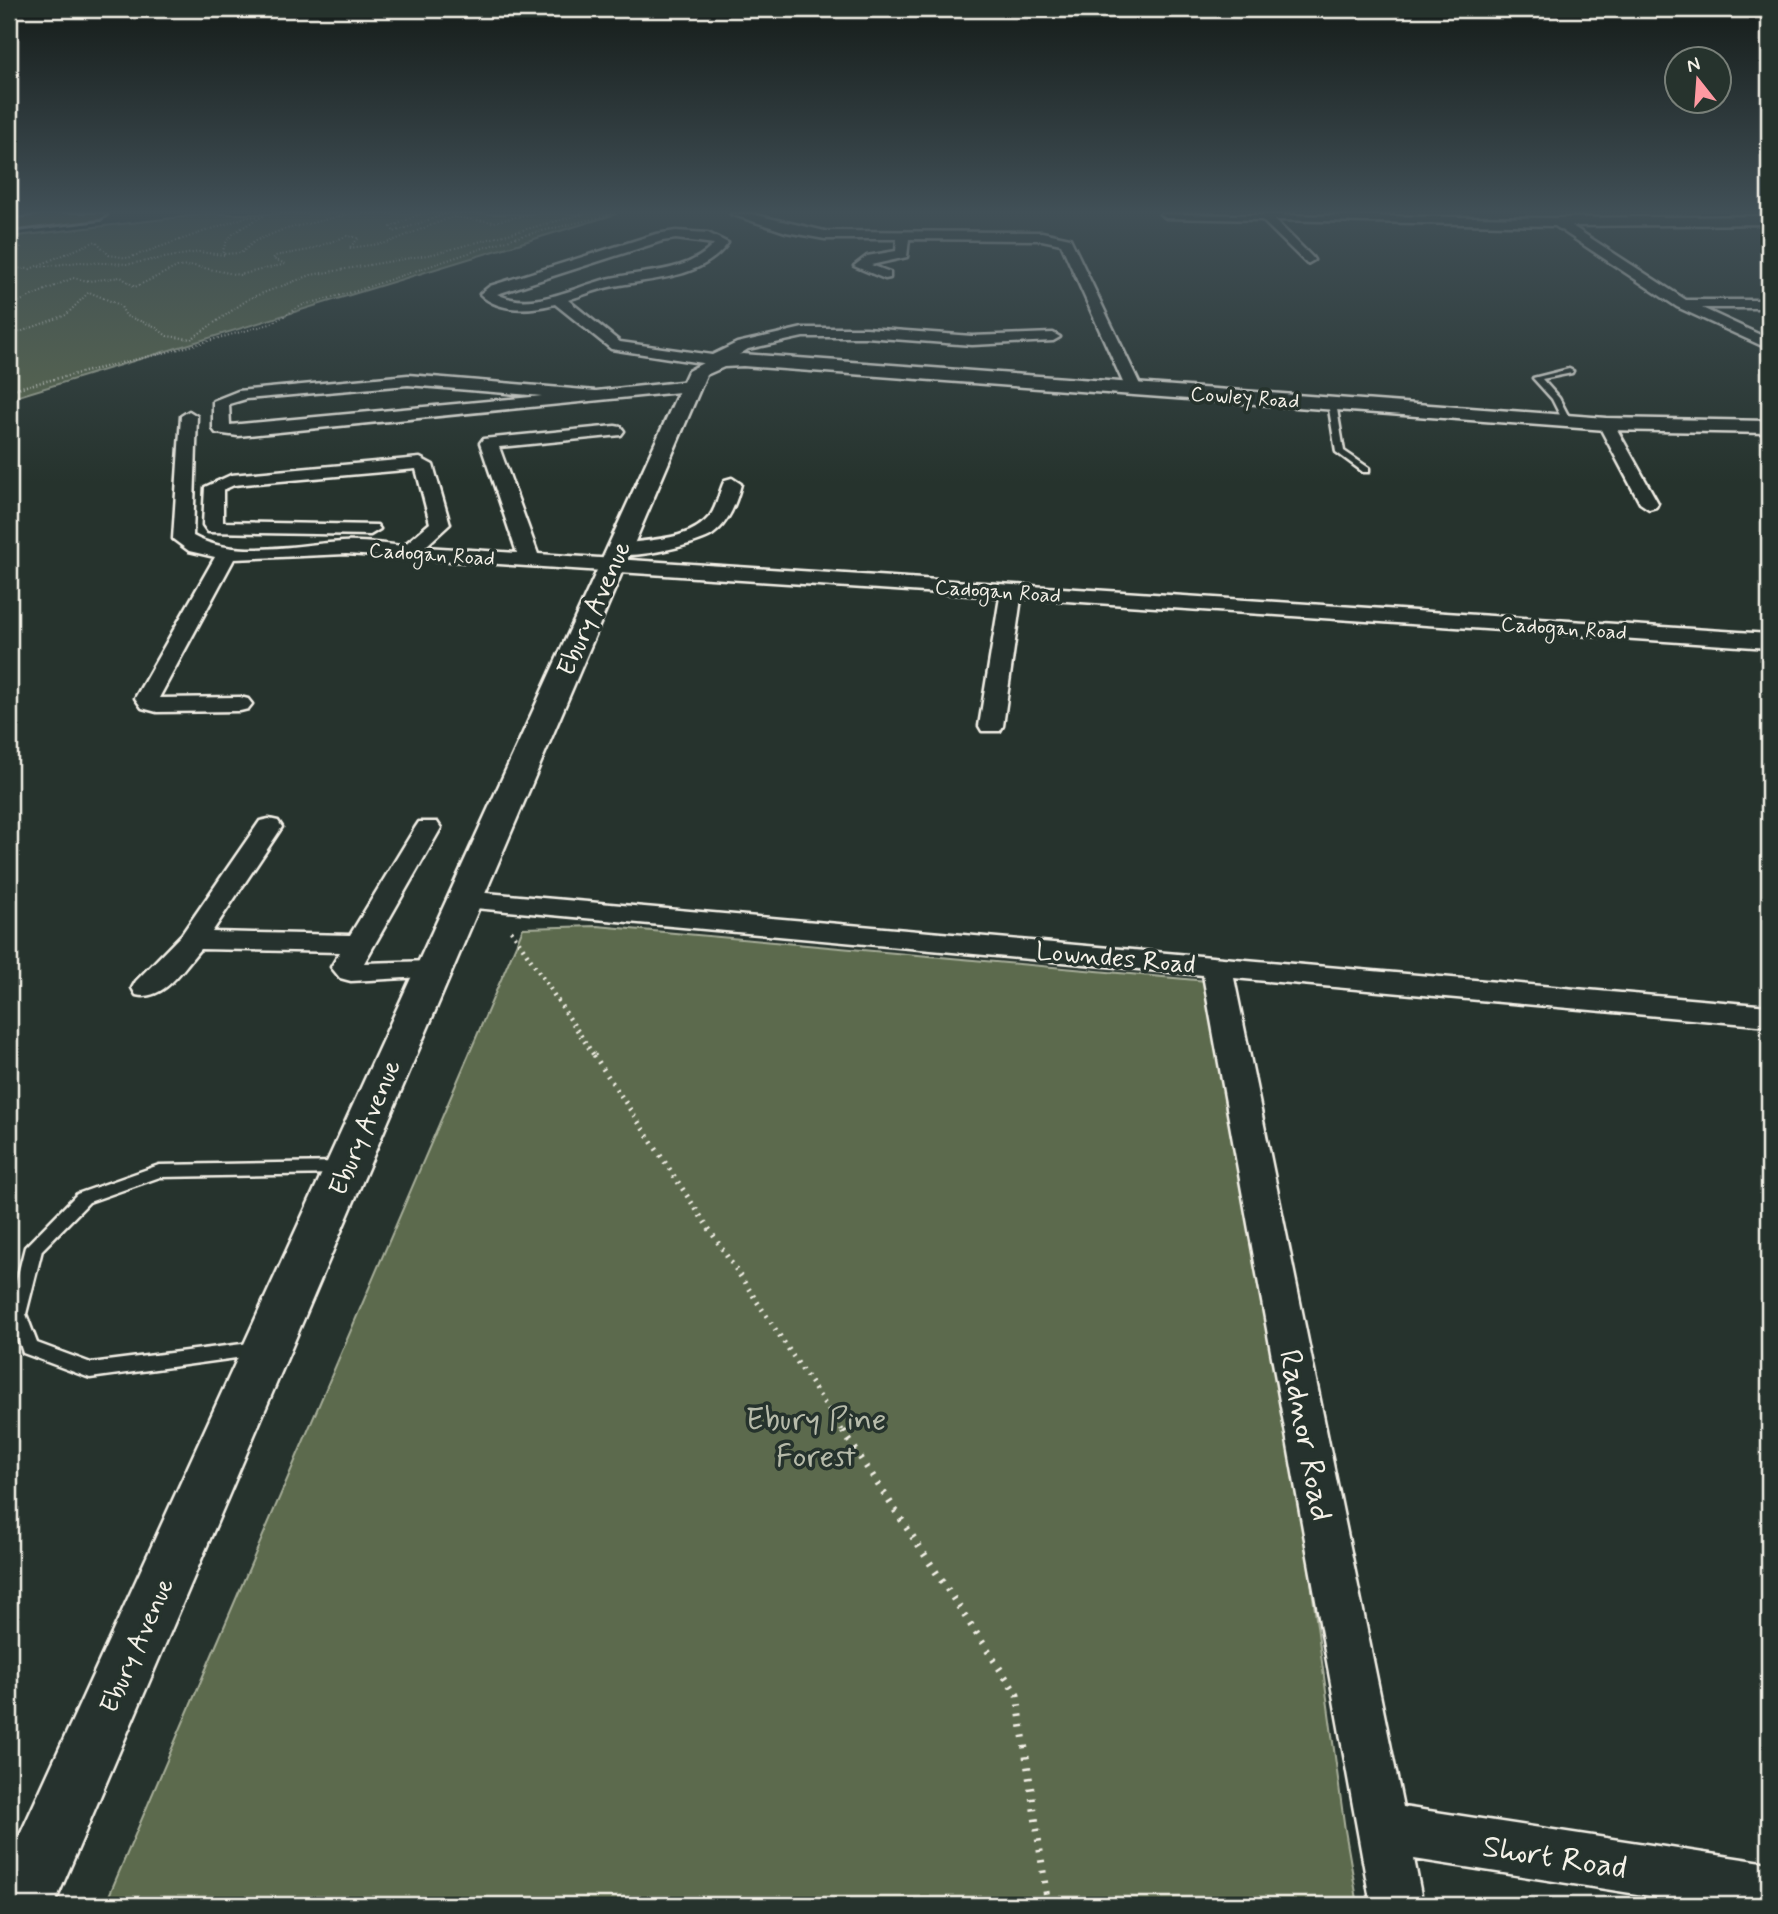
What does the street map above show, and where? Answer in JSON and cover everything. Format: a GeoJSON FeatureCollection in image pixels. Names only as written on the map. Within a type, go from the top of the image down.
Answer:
{"type":"FeatureCollection","features":[{"type":"Feature","properties":{"kind":"street"},"geometry":{"type":"LineString","coordinates":[[563,303],[616,346],[708,369]]}},
{"type":"Feature","properties":{"kind":"street"},"geometry":{"type":"LineString","coordinates":[[1096,303],[1134,389]]}},
{"type":"Feature","properties":{"kind":"street"},"geometry":{"type":"LineString","coordinates":[[1682,304],[1769,304]]}},
{"type":"Feature","properties":{"kind":"street"},"geometry":{"type":"LineString","coordinates":[[1682,304],[1769,345]]}},
{"type":"Feature","properties":{"kind":"street"},"geometry":{"type":"LineString","coordinates":[[603,396],[408,380],[244,394],[221,401],[222,429],[232,431],[425,405],[603,396],[708,369],[745,344],[821,326],[964,341],[1053,337]]}},
{"type":"Feature","properties":{"kind":"street","name":"Cowley Road"},"geometry":{"type":"LineString","coordinates":[[708,369],[744,360],[1606,424],[1769,426]]}},
{"type":"Feature","properties":{"kind":"street","name":"Ebury Avenue"},"geometry":{"type":"LineString","coordinates":[[21,1905],[347,1168],[431,970],[478,901],[615,558],[708,369]]}},
{"type":"Feature","properties":{"kind":"street","name":"Cadogan Road"},"geometry":{"type":"LineString","coordinates":[[189,416],[183,539],[190,544],[227,554],[346,548],[530,561],[615,558],[1012,592],[1769,641]]}},
{"type":"Feature","properties":{"kind":"street"},"geometry":{"type":"LineString","coordinates":[[481,422],[530,561]]}},
{"type":"Feature","properties":{"kind":"street"},"geometry":{"type":"LineString","coordinates":[[1606,424],[1650,503]]}},
{"type":"Feature","properties":{"kind":"street"},"geometry":{"type":"LineString","coordinates":[[489,443],[615,431]]}},
{"type":"Feature","properties":{"kind":"street"},"geometry":{"type":"LineString","coordinates":[[408,552],[430,533],[440,524],[424,465],[420,463],[231,480],[214,486],[215,528],[430,533]]}},
{"type":"Feature","properties":{"kind":"street"},"geometry":{"type":"LineString","coordinates":[[615,558],[703,536],[728,509],[732,484]]}},
{"type":"Feature","properties":{"kind":"street"},"geometry":{"type":"LineString","coordinates":[[227,554],[147,698],[150,703],[157,705],[240,704]]}},
{"type":"Feature","properties":{"kind":"street"},"geometry":{"type":"LineString","coordinates":[[991,726],[1012,592]]}},
{"type":"Feature","properties":{"kind":"street"},"geometry":{"type":"LineString","coordinates":[[147,988],[192,940],[269,827]]}},
{"type":"Feature","properties":{"kind":"street"},"geometry":{"type":"LineString","coordinates":[[428,828],[360,944],[347,961],[351,972],[431,970]]}},
{"type":"Feature","properties":{"kind":"street","name":"Lowndes Road"},"geometry":{"type":"LineString","coordinates":[[478,901],[1769,1016]]}},
{"type":"Feature","properties":{"kind":"street"},"geometry":{"type":"LineString","coordinates":[[192,940],[360,944]]}},
{"type":"Feature","properties":{"kind":"street","name":"Radnor Road"},"geometry":{"type":"LineString","coordinates":[[1216,965],[1397,1905]]}},
{"type":"Feature","properties":{"kind":"street","name":"Short Road"},"geometry":{"type":"LineString","coordinates":[[1382,1829],[1769,1889]]}},
{"type":"Feature","properties":{"kind":"lane"},"geometry":{"type":"LineString","coordinates":[[1567,421],[1555,398],[1537,378],[1569,371]]}},
{"type":"Feature","properties":{"kind":"lane"},"geometry":{"type":"LineString","coordinates":[[1332,403],[1340,452],[1366,470]]}},
{"type":"Feature","properties":{"kind":"lane"},"geometry":{"type":"LineString","coordinates":[[266,1348],[90,1371],[30,1348],[17,1314],[34,1247],[83,1198],[159,1171],[347,1168]]}},
{"type":"Feature","properties":{"kind":"path"},"geometry":{"type":"LineString","coordinates":[[9,336],[21,334],[70,311],[75,303]]}},
{"type":"Feature","properties":{"kind":"path"},"geometry":{"type":"LineString","coordinates":[[116,303],[120,305],[126,316],[154,326],[167,336],[191,340],[243,303]]}},
{"type":"Feature","properties":{"kind":"path"},"geometry":{"type":"LineString","coordinates":[[9,390],[98,371],[270,324],[309,303]]}},
{"type":"Feature","properties":{"kind":"path"},"geometry":{"type":"LineString","coordinates":[[478,901],[1017,1695],[1048,1905]]}},
{"type":"Feature","properties":{"kind":"green space"},"geometry":{"type":"Polygon","coordinates":[[[9,303],[323,303],[9,399],[9,303]]]}},
{"type":"Feature","properties":{"kind":"green space","name":"Ebury Pine Forest"},"geometry":{"type":"Polygon","coordinates":[[[597,926],[1229,983],[1345,1830],[1358,1905],[105,1905],[523,928],[597,926]]]}}]}
